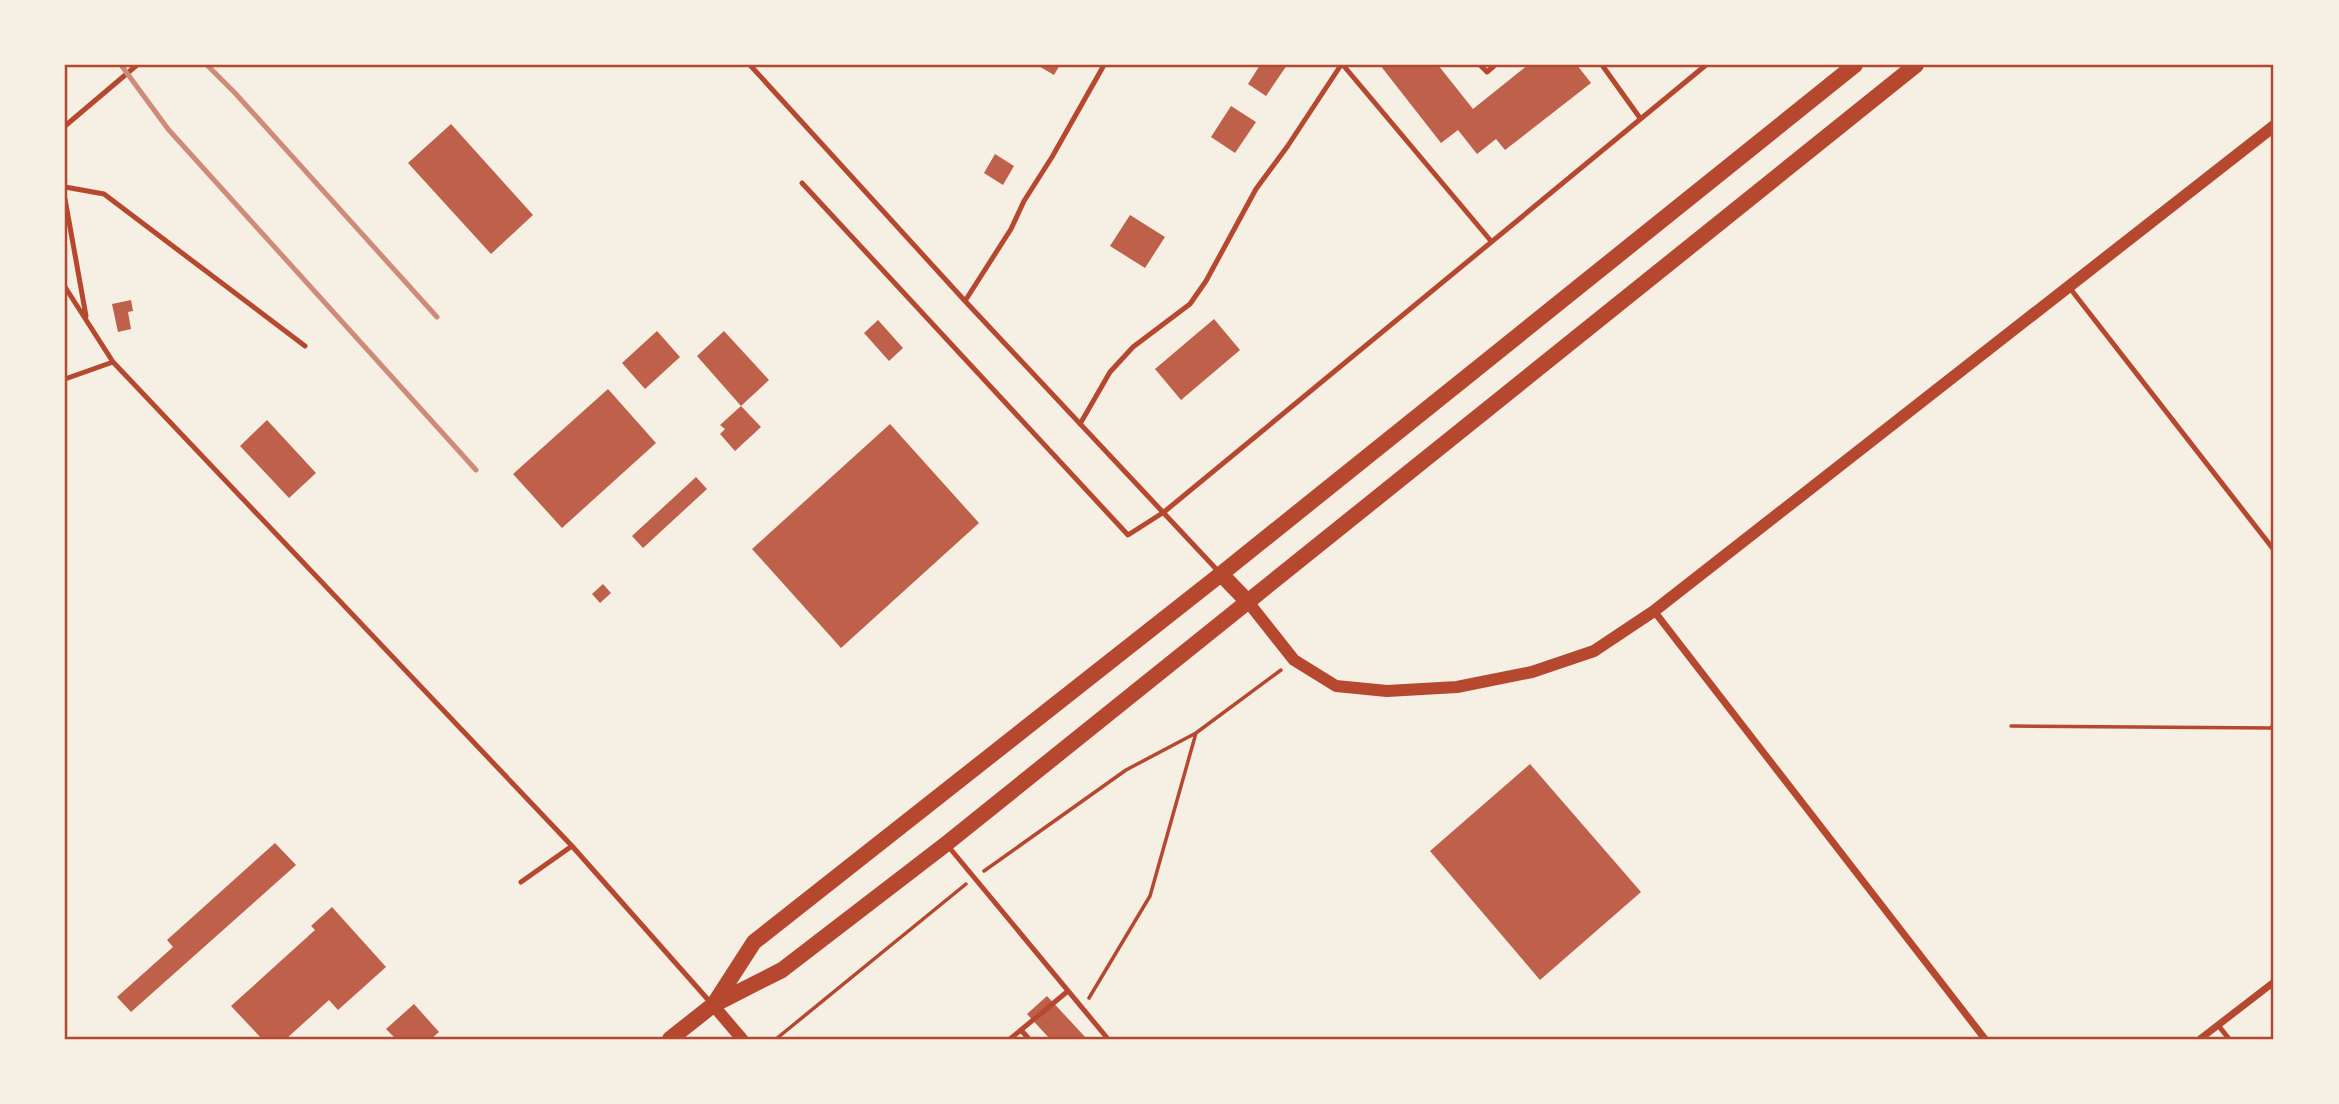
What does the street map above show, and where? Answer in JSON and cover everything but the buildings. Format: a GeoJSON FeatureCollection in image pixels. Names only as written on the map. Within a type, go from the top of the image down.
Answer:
{"type":"FeatureCollection","features":[{"type":"Feature","properties":{"kind":"main road"},"geometry":{"type":"LineString","coordinates":[[713,1005],[754,942],[1221,574],[1855,65]]}},
{"type":"Feature","properties":{"kind":"main road"},"geometry":{"type":"LineString","coordinates":[[670,1039],[713,1005],[782,970],[946,844],[1916,65]]}},
{"type":"Feature","properties":{"kind":"main road"},"geometry":{"type":"LineString","coordinates":[[1221,574],[1248,602]]}},
{"type":"Feature","properties":{"kind":"street"},"geometry":{"type":"LineString","coordinates":[[1248,602],[1294,660],[1336,686],[1387,691],[1457,687],[1532,672],[1594,650],[1654,611],[2274,126]]}},
{"type":"Feature","properties":{"kind":"street"},"geometry":{"type":"LineString","coordinates":[[1654,611],[1984,1039]]}},
{"type":"Feature","properties":{"kind":"street"},"geometry":{"type":"LineString","coordinates":[[2200,1039],[2274,982]]}},
{"type":"Feature","properties":{"kind":"street"},"geometry":{"type":"LineString","coordinates":[[713,1005],[742,1039]]}},
{"type":"Feature","properties":{"kind":"lane"},"geometry":{"type":"LineString","coordinates":[[65,126],[137,65]]}},
{"type":"Feature","properties":{"kind":"lane"},"geometry":{"type":"LineString","coordinates":[[750,65],[965,301],[1221,574]]}},
{"type":"Feature","properties":{"kind":"lane"},"geometry":{"type":"LineString","coordinates":[[755,71],[760,65]]}},
{"type":"Feature","properties":{"kind":"lane"},"geometry":{"type":"LineString","coordinates":[[965,301],[1011,229],[1024,201],[1104,65]]}},
{"type":"Feature","properties":{"kind":"lane"},"geometry":{"type":"LineString","coordinates":[[1080,424],[1110,372],[1133,347],[1190,304],[1206,281],[1256,189],[1342,65],[1491,241]]}},
{"type":"Feature","properties":{"kind":"lane"},"geometry":{"type":"LineString","coordinates":[[1480,65],[1487,72],[1495,65]]}},
{"type":"Feature","properties":{"kind":"lane"},"geometry":{"type":"LineString","coordinates":[[1602,65],[1640,118]]}},
{"type":"Feature","properties":{"kind":"lane"},"geometry":{"type":"LineString","coordinates":[[802,183],[1128,535],[1164,512],[1706,65]]}},
{"type":"Feature","properties":{"kind":"lane"},"geometry":{"type":"LineString","coordinates":[[65,187],[104,194],[305,346]]}},
{"type":"Feature","properties":{"kind":"lane"},"geometry":{"type":"LineString","coordinates":[[65,199],[87,319]]}},
{"type":"Feature","properties":{"kind":"lane"},"geometry":{"type":"LineString","coordinates":[[65,286],[113,362],[572,846],[713,1005]]}},
{"type":"Feature","properties":{"kind":"lane"},"geometry":{"type":"LineString","coordinates":[[2069,287],[2274,550]]}},
{"type":"Feature","properties":{"kind":"lane"},"geometry":{"type":"LineString","coordinates":[[65,379],[113,362]]}},
{"type":"Feature","properties":{"kind":"lane"},"geometry":{"type":"LineString","coordinates":[[946,844],[1108,1039]]}},
{"type":"Feature","properties":{"kind":"lane"},"geometry":{"type":"LineString","coordinates":[[521,882],[572,846]]}},
{"type":"Feature","properties":{"kind":"lane"},"geometry":{"type":"LineString","coordinates":[[1010,1039],[1068,991]]}},
{"type":"Feature","properties":{"kind":"lane"},"geometry":{"type":"LineString","coordinates":[[2218,1025],[2230,1039]]}},
{"type":"Feature","properties":{"kind":"lane"},"geometry":{"type":"LineString","coordinates":[[1021,1030],[1029,1039]]}},
{"type":"Feature","properties":{"kind":"path"},"geometry":{"type":"LineString","coordinates":[[776,1039],[975,878],[1126,770],[1196,733],[1294,660]]}},
{"type":"Feature","properties":{"kind":"path"},"geometry":{"type":"LineString","coordinates":[[2011,726],[2271,728],[2274,722]]}},
{"type":"Feature","properties":{"kind":"path"},"geometry":{"type":"LineString","coordinates":[[1083,1008],[1150,897],[1196,733]]}},
{"type":"Feature","properties":{"kind":"railway"},"geometry":{"type":"LineString","coordinates":[[121,65],[168,129],[476,470]]}},
{"type":"Feature","properties":{"kind":"railway"},"geometry":{"type":"LineString","coordinates":[[207,65],[437,317]]}}]}
